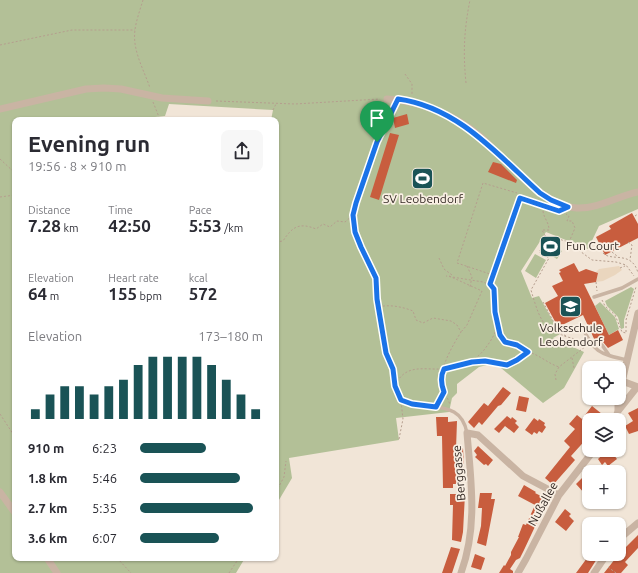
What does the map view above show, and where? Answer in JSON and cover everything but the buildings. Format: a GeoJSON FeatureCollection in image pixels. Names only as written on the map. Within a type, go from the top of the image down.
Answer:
{"type":"FeatureCollection","features":[{"type":"Feature","properties":{"kind":"street"},"geometry":{"type":"LineString","coordinates":[[0,108],[86,89],[104,88],[121,89],[171,99],[208,101]]}},
{"type":"Feature","properties":{"kind":"street"},"geometry":{"type":"LineString","coordinates":[[387,99],[410,101],[446,115],[463,124],[480,137],[540,193],[551,200],[568,207],[586,208],[624,195],[638,192]]}},
{"type":"Feature","properties":{"kind":"street"},"geometry":{"type":"LineString","coordinates":[[626,367],[638,313]]}},
{"type":"Feature","properties":{"kind":"street"},"geometry":{"type":"LineString","coordinates":[[618,411],[638,387],[626,382]]}},
{"type":"Feature","properties":{"kind":"street"},"geometry":{"type":"LineString","coordinates":[[618,405],[618,411]]}},
{"type":"Feature","properties":{"kind":"street","name":"Berggasse"},"geometry":{"type":"LineString","coordinates":[[461,573],[466,561],[471,534],[473,511],[467,433],[478,435],[523,476],[559,495]]}},
{"type":"Feature","properties":{"kind":"street","name":"Nußallee"},"geometry":{"type":"LineString","coordinates":[[518,573],[559,495],[589,457]]}},
{"type":"Feature","properties":{"kind":"street"},"geometry":{"type":"LineString","coordinates":[[0,492],[12,509]]}},
{"type":"Feature","properties":{"kind":"street"},"geometry":{"type":"LineString","coordinates":[[626,533],[638,522]]}},
{"type":"Feature","properties":{"kind":"street"},"geometry":{"type":"LineString","coordinates":[[49,561],[57,573]]}},
{"type":"Feature","properties":{"kind":"street"},"geometry":{"type":"LineString","coordinates":[[594,573],[601,561]]}},
{"type":"Feature","properties":{"kind":"lane"},"geometry":{"type":"LineString","coordinates":[[520,198],[559,211],[568,207]]}},
{"type":"Feature","properties":{"kind":"lane"},"geometry":{"type":"LineString","coordinates":[[595,297],[622,288],[638,279]]}},
{"type":"Feature","properties":{"kind":"lane"},"geometry":{"type":"LineString","coordinates":[[581,325],[590,343],[600,352],[628,360]]}},
{"type":"Feature","properties":{"kind":"lane"},"geometry":{"type":"LineString","coordinates":[[602,345],[609,355]]}},
{"type":"Feature","properties":{"kind":"lane"},"geometry":{"type":"LineString","coordinates":[[429,406],[451,410],[465,422],[467,433]]}},
{"type":"Feature","properties":{"kind":"path"},"geometry":{"type":"LineString","coordinates":[[142,0],[135,30],[135,42],[137,53],[152,96],[153,104],[159,117]]}},
{"type":"Feature","properties":{"kind":"path"},"geometry":{"type":"LineString","coordinates":[[466,83],[463,46],[464,27],[470,0]]}},
{"type":"Feature","properties":{"kind":"path"},"geometry":{"type":"LineString","coordinates":[[0,45],[72,30],[135,30]]}},
{"type":"Feature","properties":{"kind":"path"},"geometry":{"type":"LineString","coordinates":[[405,74],[412,84],[410,101]]}},
{"type":"Feature","properties":{"kind":"path"},"geometry":{"type":"LineString","coordinates":[[208,101],[276,104],[387,99]]}},
{"type":"Feature","properties":{"kind":"path"},"geometry":{"type":"LineString","coordinates":[[398,99],[377,142],[353,215],[355,232],[376,278],[378,307],[386,353],[393,369],[395,386],[401,400],[403,419],[399,439]]}},
{"type":"Feature","properties":{"kind":"path"},"geometry":{"type":"LineString","coordinates":[[273,110],[276,104]]}},
{"type":"Feature","properties":{"kind":"path"},"geometry":{"type":"LineString","coordinates":[[0,159],[12,170]]}},
{"type":"Feature","properties":{"kind":"path"},"geometry":{"type":"LineString","coordinates":[[490,284],[521,195],[484,183],[457,263],[493,275]]}},
{"type":"Feature","properties":{"kind":"path"},"geometry":{"type":"LineString","coordinates":[[0,197],[12,195]]}},
{"type":"Feature","properties":{"kind":"path"},"geometry":{"type":"LineString","coordinates":[[546,207],[544,209],[544,215],[549,224],[549,230],[542,230],[542,232],[547,239]]}},
{"type":"Feature","properties":{"kind":"path"},"geometry":{"type":"LineString","coordinates":[[559,211],[569,216],[567,221],[572,221],[575,228],[569,242]]}},
{"type":"Feature","properties":{"kind":"path"},"geometry":{"type":"LineString","coordinates":[[279,242],[283,241],[289,231],[297,226],[307,226],[316,229],[323,224],[330,227],[337,221],[345,222],[353,215]]}},
{"type":"Feature","properties":{"kind":"path"},"geometry":{"type":"LineString","coordinates":[[590,343],[557,334],[547,328],[536,307],[531,290],[549,258],[540,252],[547,239],[551,237],[569,242],[592,260],[616,262],[626,265],[632,275]]}},
{"type":"Feature","properties":{"kind":"path"},"geometry":{"type":"LineString","coordinates":[[628,242],[632,245],[630,260]]}},
{"type":"Feature","properties":{"kind":"path"},"geometry":{"type":"LineString","coordinates":[[612,252],[618,256],[630,260],[637,268],[638,274]]}},
{"type":"Feature","properties":{"kind":"path"},"geometry":{"type":"LineString","coordinates":[[603,253],[606,256],[618,256]]}},
{"type":"Feature","properties":{"kind":"path"},"geometry":{"type":"LineString","coordinates":[[439,258],[447,272],[458,277]]}},
{"type":"Feature","properties":{"kind":"path"},"geometry":{"type":"LineString","coordinates":[[466,265],[472,280],[470,286]]}},
{"type":"Feature","properties":{"kind":"path"},"geometry":{"type":"LineString","coordinates":[[620,268],[626,265]]}},
{"type":"Feature","properties":{"kind":"path"},"geometry":{"type":"LineString","coordinates":[[449,403],[448,397],[441,384],[442,374],[449,352],[467,325],[482,291],[446,275],[490,284],[494,289],[495,312],[500,335],[505,342],[517,345],[528,352],[540,355],[548,363],[559,366]]}},
{"type":"Feature","properties":{"kind":"path"},"geometry":{"type":"LineString","coordinates":[[596,282],[595,297],[602,300],[605,306],[615,315],[622,332],[633,336]]}},
{"type":"Feature","properties":{"kind":"path"},"geometry":{"type":"LineString","coordinates":[[543,302],[559,332],[567,337]]}},
{"type":"Feature","properties":{"kind":"path"},"geometry":{"type":"LineString","coordinates":[[378,307],[386,305],[409,309],[413,311],[416,320],[424,323],[433,318],[451,321],[457,325],[461,332]]}},
{"type":"Feature","properties":{"kind":"path"},"geometry":{"type":"LineString","coordinates":[[472,362],[477,358],[495,334],[497,322]]}},
{"type":"Feature","properties":{"kind":"path"},"geometry":{"type":"LineString","coordinates":[[556,380],[555,374],[559,366],[590,343]]}},
{"type":"Feature","properties":{"kind":"path"},"geometry":{"type":"LineString","coordinates":[[395,386],[398,380],[410,370],[426,368],[444,369],[472,362],[485,361],[507,365],[528,352]]}},
{"type":"Feature","properties":{"kind":"path"},"geometry":{"type":"LineString","coordinates":[[572,357],[574,368]]}},
{"type":"Feature","properties":{"kind":"path"},"geometry":{"type":"LineString","coordinates":[[436,407],[444,392]]}},
{"type":"Feature","properties":{"kind":"path"},"geometry":{"type":"LineString","coordinates":[[401,400],[412,404],[429,406]]}},
{"type":"Feature","properties":{"kind":"path"},"geometry":{"type":"LineString","coordinates":[[0,414],[12,432]]}},
{"type":"Feature","properties":{"kind":"path"},"geometry":{"type":"LineString","coordinates":[[279,486],[284,477],[286,461]]}},
{"type":"Feature","properties":{"kind":"path"},"geometry":{"type":"LineString","coordinates":[[120,561],[131,573]]}},
{"type":"Feature","properties":{"kind":"path"},"geometry":{"type":"LineString","coordinates":[[229,573],[237,561]]}},
{"type":"Feature","properties":{"kind":"path"},"geometry":{"type":"LineString","coordinates":[[601,561],[616,573]]}},
{"type":"Feature","properties":{"kind":"green space"},"geometry":{"type":"Polygon","coordinates":[[[0,0],[638,0],[638,209],[599,226],[588,249],[546,232],[521,271],[532,298],[539,296],[560,334],[553,338],[584,352],[564,388],[543,403],[495,363],[479,367],[457,384],[457,393],[452,398],[449,412],[396,418],[399,440],[289,458],[292,478],[279,500],[279,117],[272,117],[273,110],[169,104],[165,116],[155,117],[12,117],[12,561],[243,561],[236,573],[0,573],[0,0]]]}},
{"type":"Feature","properties":{"kind":"green space","name":"Fun Court"},"geometry":{"type":"Polygon","coordinates":[[[548,242],[562,251],[557,259],[543,251],[548,242]]]}},
{"type":"Feature","properties":{"kind":"green space"},"geometry":{"type":"Polygon","coordinates":[[[535,254],[546,260],[536,278],[525,271],[535,254]]]}},
{"type":"Feature","properties":{"kind":"green space"},"geometry":{"type":"Polygon","coordinates":[[[631,287],[634,289],[624,320],[624,328],[621,329],[618,317],[607,306],[605,301],[631,287]]]}},
{"type":"Feature","properties":{"kind":"green space"},"geometry":{"type":"Polygon","coordinates":[[[600,302],[615,317],[619,329],[609,335],[595,306],[600,302]]]}},
{"type":"Feature","properties":{"kind":"shaded area"},"geometry":{"type":"Polygon","coordinates":[[[619,266],[622,270],[615,275],[603,281],[596,282],[598,273],[596,272],[599,269],[619,266]]]}},
{"type":"Feature","properties":{"kind":"place","name":"SV Leobendorf"},"geometry":{"type":"Point","coordinates":[423,178]}},
{"type":"Feature","properties":{"kind":"place","name":"Fun Court"},"geometry":{"type":"Point","coordinates":[550,246]}},
{"type":"Feature","properties":{"kind":"place","name":"Volksschule Leobendorf"},"geometry":{"type":"Point","coordinates":[571,307]}},
{"type":"Feature","properties":{"kind":"route"},"geometry":{"type":"LineString","coordinates":[[398,99],[410,101],[446,115],[463,124],[480,137],[540,193],[559,204],[568,207],[565,210],[559,211],[520,198],[490,284],[494,289],[495,312],[500,335],[505,342],[517,345],[528,352],[507,365],[485,361],[472,362],[444,369],[441,384],[444,392],[436,407],[412,404],[401,400],[396,390],[393,369],[386,353],[378,307],[376,278],[355,232],[353,215],[377,142],[398,99]]}}]}
